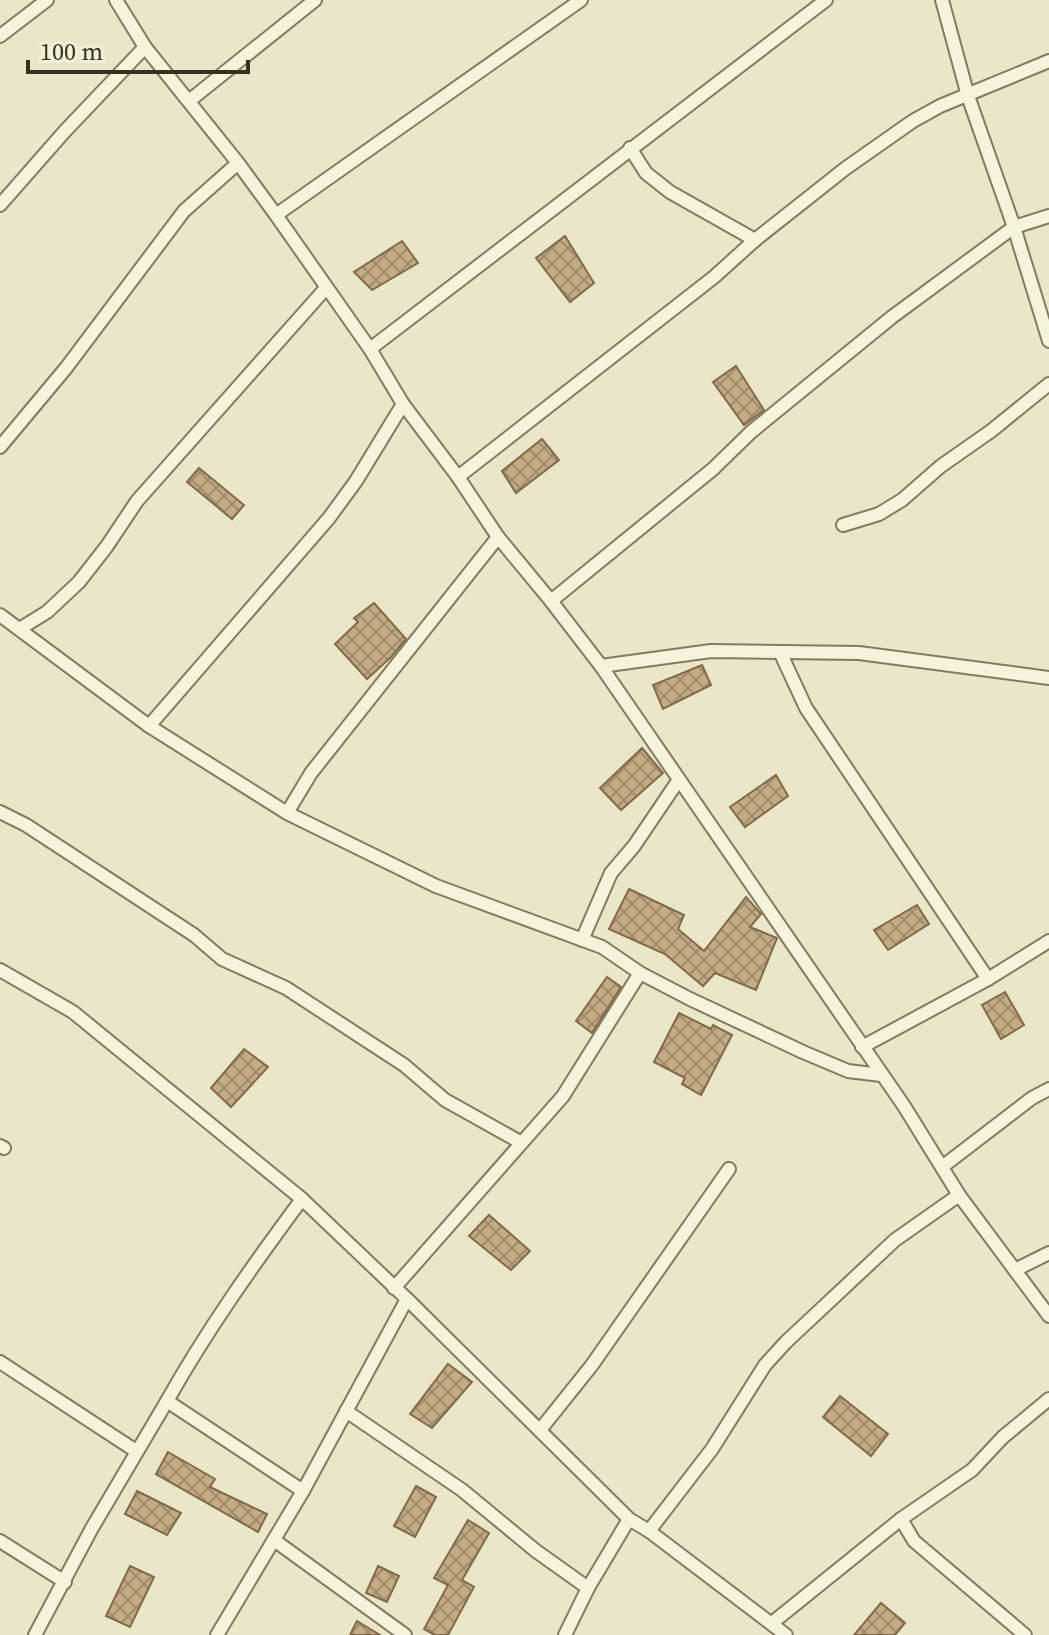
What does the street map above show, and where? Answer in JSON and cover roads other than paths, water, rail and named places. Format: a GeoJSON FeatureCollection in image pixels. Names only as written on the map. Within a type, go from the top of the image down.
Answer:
{"type":"FeatureCollection","features":[{"type":"Feature","properties":{"kind":"street"},"geometry":{"type":"LineString","coordinates":[[0,36],[47,0]]}},
{"type":"Feature","properties":{"kind":"street"},"geometry":{"type":"LineString","coordinates":[[116,0],[145,47],[276,215],[370,349],[403,404],[498,537],[601,666],[678,781],[772,911],[959,1195],[1049,1316]]}},
{"type":"Feature","properties":{"kind":"street"},"geometry":{"type":"LineString","coordinates":[[189,101],[315,0]]}},
{"type":"Feature","properties":{"kind":"street"},"geometry":{"type":"LineString","coordinates":[[276,215],[581,0]]}},
{"type":"Feature","properties":{"kind":"street"},"geometry":{"type":"LineString","coordinates":[[370,349],[826,0]]}},
{"type":"Feature","properties":{"kind":"street"},"geometry":{"type":"LineString","coordinates":[[942,0],[968,96],[1014,227],[1049,341]]}},
{"type":"Feature","properties":{"kind":"street"},"geometry":{"type":"LineString","coordinates":[[0,205],[145,47]]}},
{"type":"Feature","properties":{"kind":"street"},"geometry":{"type":"LineString","coordinates":[[458,477],[714,277],[755,240],[846,168],[940,106],[1049,61]]}},
{"type":"Feature","properties":{"kind":"street"},"geometry":{"type":"LineString","coordinates":[[630,148],[646,173],[670,192],[755,240]]}},
{"type":"Feature","properties":{"kind":"street"},"geometry":{"type":"LineString","coordinates":[[0,447],[66,368],[184,211],[238,163]]}},
{"type":"Feature","properties":{"kind":"street"},"geometry":{"type":"LineString","coordinates":[[551,601],[892,317],[1014,227],[1049,216]]}},
{"type":"Feature","properties":{"kind":"street"},"geometry":{"type":"LineString","coordinates":[[21,628],[47,612],[79,582],[137,501],[326,288]]}},
{"type":"Feature","properties":{"kind":"street"},"geometry":{"type":"LineString","coordinates":[[843,525],[879,514],[902,500],[941,466],[1049,384]]}},
{"type":"Feature","properties":{"kind":"street"},"geometry":{"type":"LineString","coordinates":[[149,726],[329,518],[356,481],[403,404]]}},
{"type":"Feature","properties":{"kind":"street"},"geometry":{"type":"LineString","coordinates":[[287,813],[311,773],[498,537]]}},
{"type":"Feature","properties":{"kind":"street"},"geometry":{"type":"LineString","coordinates":[[0,615],[149,726],[287,813],[436,886],[602,947],[640,973],[690,999],[814,1057],[848,1071],[881,1075]]}},
{"type":"Feature","properties":{"kind":"street"},"geometry":{"type":"LineString","coordinates":[[601,666],[711,651],[859,653],[1049,678]]}},
{"type":"Feature","properties":{"kind":"street"},"geometry":{"type":"LineString","coordinates":[[780,652],[806,708],[988,979]]}},
{"type":"Feature","properties":{"kind":"street"},"geometry":{"type":"LineString","coordinates":[[582,940],[611,873],[634,846],[678,781]]}},
{"type":"Feature","properties":{"kind":"street"},"geometry":{"type":"LineString","coordinates":[[0,812],[26,825],[194,935],[222,959],[286,988],[404,1065],[445,1100],[520,1142]]}},
{"type":"Feature","properties":{"kind":"street"},"geometry":{"type":"LineString","coordinates":[[862,1047],[988,979],[1049,941]]}},
{"type":"Feature","properties":{"kind":"street"},"geometry":{"type":"LineString","coordinates":[[0,970],[73,1012],[302,1199],[629,1519],[786,1635]]}},
{"type":"Feature","properties":{"kind":"street"},"geometry":{"type":"LineString","coordinates":[[394,1288],[563,1096],[640,973]]}},
{"type":"Feature","properties":{"kind":"street"},"geometry":{"type":"LineString","coordinates":[[942,1167],[1021,1106],[1049,1089]]}},
{"type":"Feature","properties":{"kind":"street"},"geometry":{"type":"LineString","coordinates":[[540,1430],[592,1365],[729,1169]]}},
{"type":"Feature","properties":{"kind":"street"},"geometry":{"type":"LineString","coordinates":[[649,1531],[712,1449],[765,1365],[786,1342],[895,1240],[959,1195]]}},
{"type":"Feature","properties":{"kind":"street"},"geometry":{"type":"LineString","coordinates":[[35,1635],[92,1528],[195,1351],[244,1277],[302,1199]]}},
{"type":"Feature","properties":{"kind":"street"},"geometry":{"type":"LineString","coordinates":[[1015,1270],[1049,1253]]}},
{"type":"Feature","properties":{"kind":"street"},"geometry":{"type":"LineString","coordinates":[[217,1635],[303,1491],[407,1299]]}},
{"type":"Feature","properties":{"kind":"street"},"geometry":{"type":"LineString","coordinates":[[0,1362],[136,1451]]}},
{"type":"Feature","properties":{"kind":"street"},"geometry":{"type":"LineString","coordinates":[[772,1623],[901,1519],[972,1470],[1003,1437],[1049,1399]]}},
{"type":"Feature","properties":{"kind":"street"},"geometry":{"type":"LineString","coordinates":[[167,1401],[303,1491]]}},
{"type":"Feature","properties":{"kind":"street"},"geometry":{"type":"LineString","coordinates":[[346,1411],[462,1490],[536,1551],[588,1588]]}},
{"type":"Feature","properties":{"kind":"street"},"geometry":{"type":"LineString","coordinates":[[565,1635],[588,1588],[629,1519]]}},
{"type":"Feature","properties":{"kind":"street"},"geometry":{"type":"LineString","coordinates":[[901,1519],[914,1541],[1025,1635]]}},
{"type":"Feature","properties":{"kind":"street"},"geometry":{"type":"LineString","coordinates":[[274,1540],[405,1635]]}},
{"type":"Feature","properties":{"kind":"street"},"geometry":{"type":"LineString","coordinates":[[0,1541],[65,1582]]}}]}
